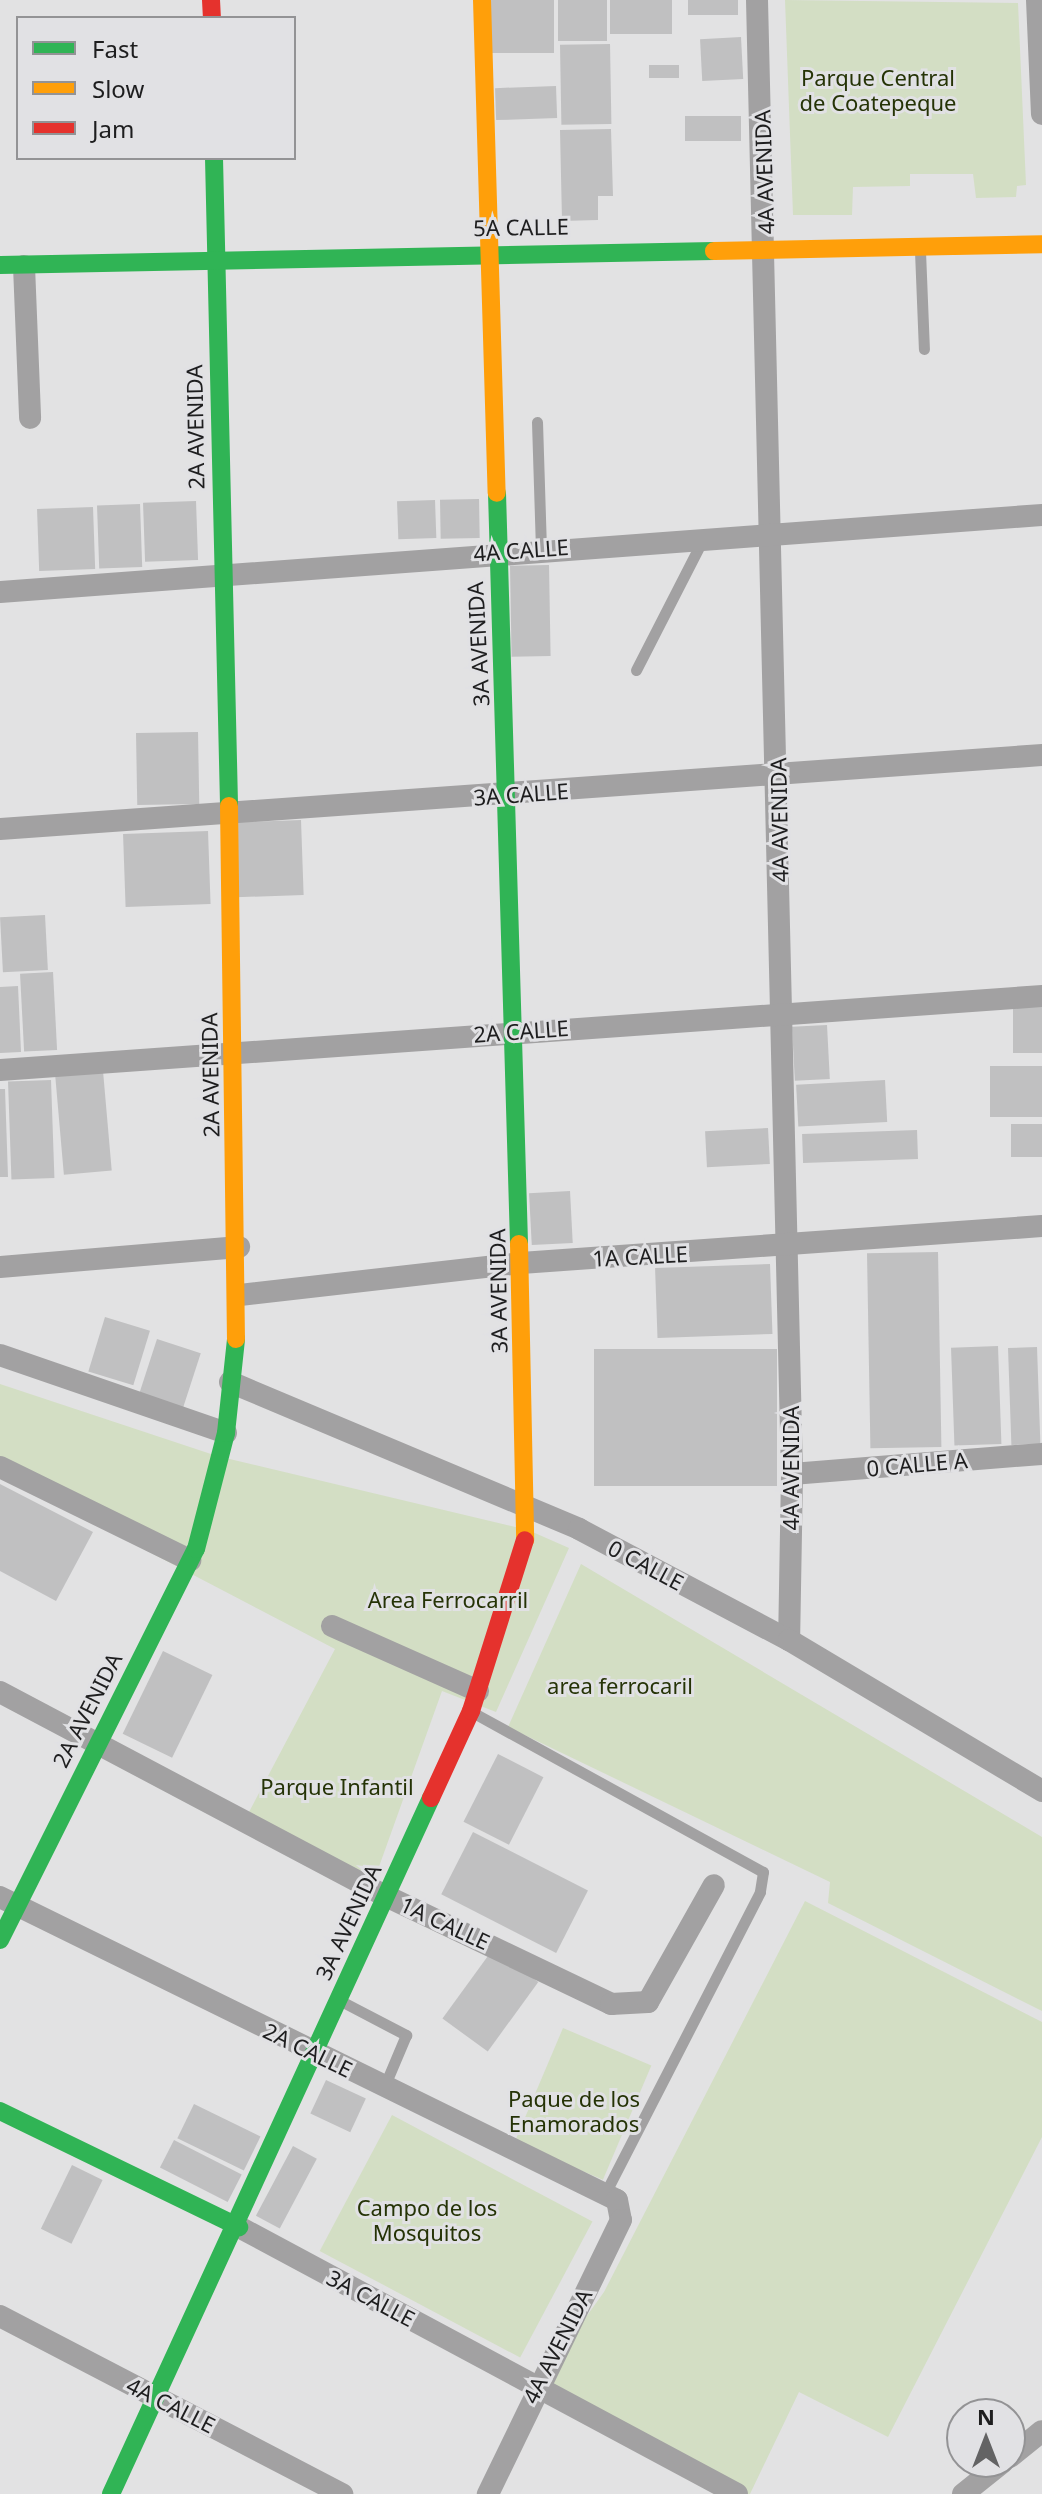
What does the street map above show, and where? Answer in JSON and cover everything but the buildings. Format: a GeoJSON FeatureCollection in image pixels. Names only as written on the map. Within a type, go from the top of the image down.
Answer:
{"type":"FeatureCollection","features":[{"type":"Feature","properties":{"kind":"main road","name":"3A AVENIDA"},"geometry":{"type":"LineString","coordinates":[[111,2494],[161,2399],[314,2053],[475,1701],[528,1530],[510,794],[497,550],[482,0]]}},
{"type":"Feature","properties":{"kind":"main road","name":"2A AVENIDA"},"geometry":{"type":"LineString","coordinates":[[0,1940],[9,1901],[190,1560],[226,1433],[240,1295],[221,576],[214,160]]}},
{"type":"Feature","properties":{"kind":"main road","name":"5A CALLE"},"geometry":{"type":"LineString","coordinates":[[0,265],[491,251],[1042,244]]}},
{"type":"Feature","properties":{"kind":"main road","name":"3A CALLE"},"geometry":{"type":"LineString","coordinates":[[0,2111],[239,2227]]}},
{"type":"Feature","properties":{"kind":"street","name":"4A AVENIDA"},"geometry":{"type":"LineString","coordinates":[[757,0],[767,249],[788,1247],[792,1474],[789,1640]]}},
{"type":"Feature","properties":{"kind":"street"},"geometry":{"type":"LineString","coordinates":[[1037,0],[1042,114]]}},
{"type":"Feature","properties":{"kind":"street"},"geometry":{"type":"LineString","coordinates":[[24,266],[30,418]]}},
{"type":"Feature","properties":{"kind":"street","name":"4A CALLE"},"geometry":{"type":"LineString","coordinates":[[0,592],[221,576],[497,550],[773,535],[1042,515]]}},
{"type":"Feature","properties":{"kind":"street","name":"3A CALLE"},"geometry":{"type":"LineString","coordinates":[[0,829],[778,778],[1042,755]]}},
{"type":"Feature","properties":{"kind":"street","name":"2A CALLE"},"geometry":{"type":"LineString","coordinates":[[0,1070],[1042,996]]}},
{"type":"Feature","properties":{"kind":"street","name":"1A CALLE"},"geometry":{"type":"LineString","coordinates":[[240,1295],[521,1263],[788,1247],[1042,1226]]}},
{"type":"Feature","properties":{"kind":"street"},"geometry":{"type":"LineString","coordinates":[[0,1267],[239,1247]]}},
{"type":"Feature","properties":{"kind":"street"},"geometry":{"type":"LineString","coordinates":[[0,1355],[226,1433]]}},
{"type":"Feature","properties":{"kind":"street","name":"0 CALLE"},"geometry":{"type":"LineString","coordinates":[[230,1382],[527,1505],[789,1640],[1042,1791]]}},
{"type":"Feature","properties":{"kind":"street","name":"0 CALLE A"},"geometry":{"type":"LineString","coordinates":[[792,1474],[1042,1454]]}},
{"type":"Feature","properties":{"kind":"street"},"geometry":{"type":"LineString","coordinates":[[0,1467],[190,1560]]}},
{"type":"Feature","properties":{"kind":"street"},"geometry":{"type":"LineString","coordinates":[[332,1626],[475,1701]]}},
{"type":"Feature","properties":{"kind":"street","name":"1A CALLE"},"geometry":{"type":"LineString","coordinates":[[0,1692],[386,1896],[631,2008],[648,2002],[714,1885]]}},
{"type":"Feature","properties":{"kind":"street","name":"2A CALLE"},"geometry":{"type":"LineString","coordinates":[[9,1901],[611,2197]]}},
{"type":"Feature","properties":{"kind":"street","name":"4A AVENIDA"},"geometry":{"type":"LineString","coordinates":[[488,2494],[536,2385],[621,2220],[611,2197]]}},
{"type":"Feature","properties":{"kind":"street","name":"3A CALLE"},"geometry":{"type":"LineString","coordinates":[[239,2227],[737,2494]]}},
{"type":"Feature","properties":{"kind":"street","name":"4A CALLE"},"geometry":{"type":"LineString","coordinates":[[0,2316],[342,2494]]}},
{"type":"Feature","properties":{"kind":"street"},"geometry":{"type":"LineString","coordinates":[[1026,2444],[1042,2431]]}},
{"type":"Feature","properties":{"kind":"street"},"geometry":{"type":"LineString","coordinates":[[963,2494],[983,2478]]}},
{"type":"Feature","properties":{"kind":"lane"},"geometry":{"type":"LineString","coordinates":[[920,246],[924,349]]}},
{"type":"Feature","properties":{"kind":"lane"},"geometry":{"type":"LineString","coordinates":[[537,422],[541,548]]}},
{"type":"Feature","properties":{"kind":"lane"},"geometry":{"type":"LineString","coordinates":[[636,670],[704,538]]}},
{"type":"Feature","properties":{"kind":"lane"},"geometry":{"type":"LineString","coordinates":[[475,1701],[763,1872],[760,1892],[611,2197]]}},
{"type":"Feature","properties":{"kind":"lane"},"geometry":{"type":"LineString","coordinates":[[339,2000],[406,2035],[384,2087]]}},
{"type":"Feature","properties":{"kind":"green space","name":"Parque Central de Coatepeque"},"geometry":{"type":"Polygon","coordinates":[[[785,0],[1018,3],[1026,185],[1017,186],[1016,197],[976,198],[973,174],[910,174],[910,186],[853,187],[852,215],[793,215],[785,0]]]}},
{"type":"Feature","properties":{"kind":"green space","name":"Area Ferrocarril"},"geometry":{"type":"Polygon","coordinates":[[[0,1384],[217,1456],[528,1530],[569,1548],[496,1712],[442,1691],[371,1889],[249,1812],[335,1649],[0,1474],[0,1384]]]}},
{"type":"Feature","properties":{"kind":"green space","name":"area ferrocaril"},"geometry":{"type":"Polygon","coordinates":[[[581,1564],[1042,1837],[1042,2011],[828,1903],[830,1882],[508,1727],[581,1564]]]}},
{"type":"Feature","properties":{"kind":"green space"},"geometry":{"type":"Polygon","coordinates":[[[805,1901],[1042,2022],[1042,2137],[888,2437],[799,2392],[750,2494],[738,2494],[540,2381],[604,2292],[805,1901]]]}},
{"type":"Feature","properties":{"kind":"green space","name":"Paque de los Enamorados"},"geometry":{"type":"Polygon","coordinates":[[[563,2028],[651,2066],[603,2180],[515,2142],[563,2028]]]}},
{"type":"Feature","properties":{"kind":"green space","name":"Campo de los Mosquitos"},"geometry":{"type":"Polygon","coordinates":[[[392,2115],[592,2222],[520,2358],[320,2251],[392,2115]]]}},
{"type":"Feature","properties":{"kind":"traffic: fast"},"geometry":{"type":"LineString","coordinates":[[214,160],[229,806]]}},
{"type":"Feature","properties":{"kind":"traffic: fast"},"geometry":{"type":"LineString","coordinates":[[0,265],[714,251]]}},
{"type":"Feature","properties":{"kind":"traffic: fast"},"geometry":{"type":"LineString","coordinates":[[497,493],[519,1244]]}},
{"type":"Feature","properties":{"kind":"traffic: fast"},"geometry":{"type":"LineString","coordinates":[[0,1940],[196,1549],[226,1433],[236,1339]]}},
{"type":"Feature","properties":{"kind":"traffic: fast"},"geometry":{"type":"LineString","coordinates":[[111,2494],[431,1798]]}},
{"type":"Feature","properties":{"kind":"traffic: fast"},"geometry":{"type":"LineString","coordinates":[[0,2111],[239,2227]]}},
{"type":"Feature","properties":{"kind":"traffic: slow"},"geometry":{"type":"LineString","coordinates":[[482,0],[497,493]]}},
{"type":"Feature","properties":{"kind":"traffic: slow"},"geometry":{"type":"LineString","coordinates":[[714,251],[1042,244]]}},
{"type":"Feature","properties":{"kind":"traffic: slow"},"geometry":{"type":"LineString","coordinates":[[229,806],[236,1339]]}},
{"type":"Feature","properties":{"kind":"traffic: slow"},"geometry":{"type":"LineString","coordinates":[[519,1244],[525,1540]]}},
{"type":"Feature","properties":{"kind":"traffic: jam"},"geometry":{"type":"LineString","coordinates":[[211,0],[212,16]]}},
{"type":"Feature","properties":{"kind":"traffic: jam"},"geometry":{"type":"LineString","coordinates":[[431,1798],[471,1711],[525,1540]]}},
{"type":"Feature","properties":{"kind":"park label","name":"Parque Infantil"},"geometry":{"type":"Point","coordinates":[337,1787]}}]}
